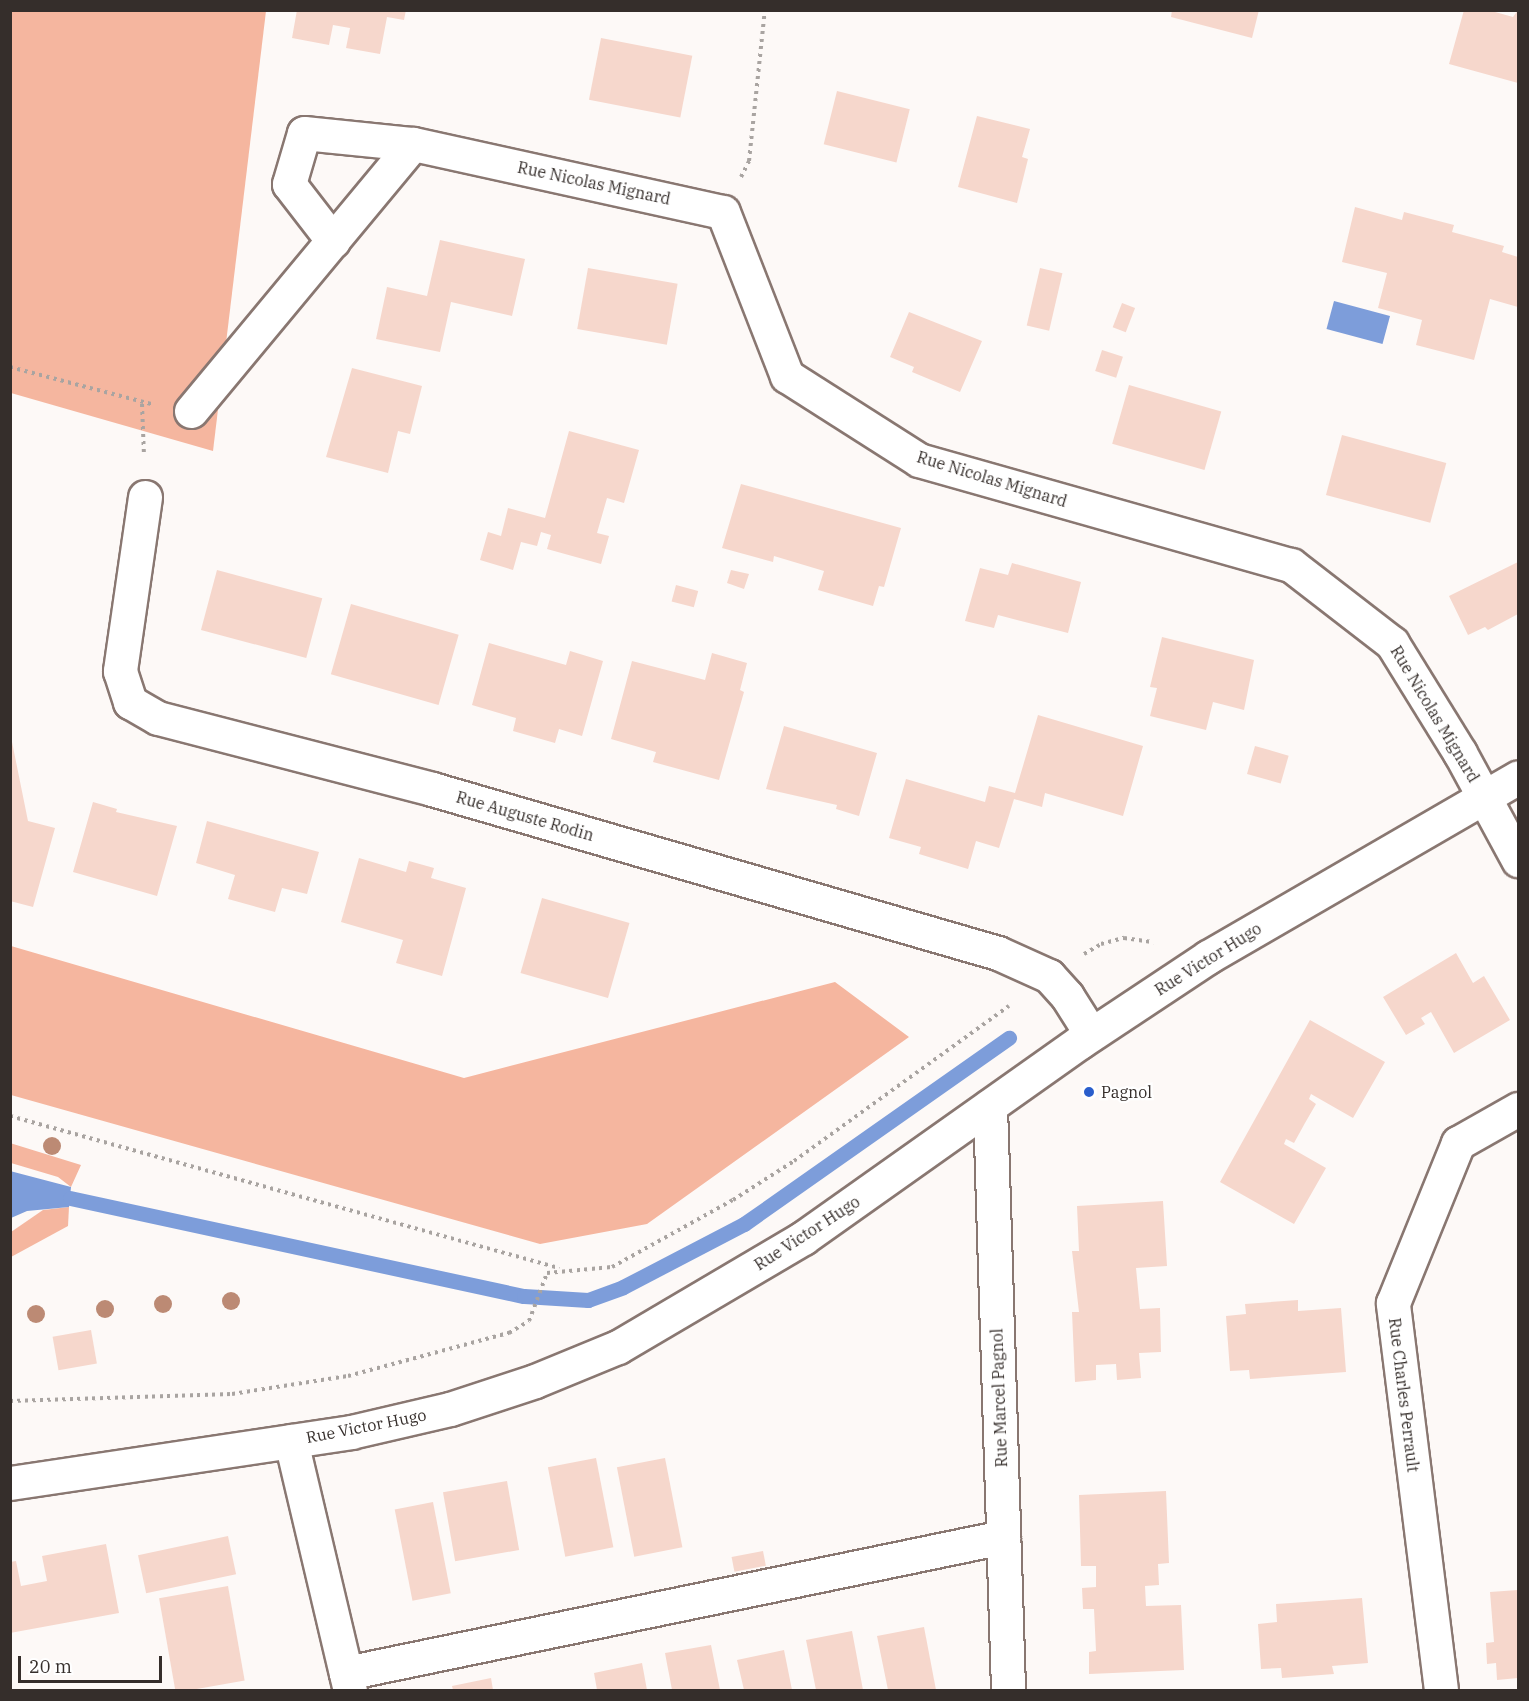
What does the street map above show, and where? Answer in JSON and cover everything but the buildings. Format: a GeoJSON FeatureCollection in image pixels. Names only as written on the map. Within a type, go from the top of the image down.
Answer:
{"type":"FeatureCollection","features":[{"type":"Feature","properties":{"kind":"street","name":"Rue Nicolas Mignard"},"geometry":{"type":"LineString","coordinates":[[333,241],[290,184],[304,133],[413,144],[723,212],[787,376],[919,460],[1291,565],[1392,643],[1484,795]]}},
{"type":"Feature","properties":{"kind":"street"},"geometry":{"type":"LineString","coordinates":[[196,406],[413,144]]}},
{"type":"Feature","properties":{"kind":"street","name":"Rue Auguste Rodin"},"geometry":{"type":"LineString","coordinates":[[145,497],[120,671],[130,702],[158,718],[500,809],[998,953],[1049,976],[1067,996],[1092,1034]]}},
{"type":"Feature","properties":{"kind":"street","name":"Rue Victor Hugo"},"geometry":{"type":"LineString","coordinates":[[10,1483],[291,1441],[450,1409],[535,1381],[618,1347],[803,1238],[1092,1034],[1172,982],[1484,795],[1518,777]]}},
{"type":"Feature","properties":{"kind":"street"},"geometry":{"type":"LineString","coordinates":[[1484,795],[1518,860]]}},
{"type":"Feature","properties":{"kind":"street","name":"Rue Marcel Pagnol"},"geometry":{"type":"LineString","coordinates":[[990,1106],[1008,1690]]}},
{"type":"Feature","properties":{"kind":"street","name":"Rue Charles Perrault"},"geometry":{"type":"LineString","coordinates":[[1441,1690],[1393,1304],[1458,1143],[1518,1109]]}},
{"type":"Feature","properties":{"kind":"street"},"geometry":{"type":"LineString","coordinates":[[291,1441],[348,1682],[1003,1537]]}},
{"type":"Feature","properties":{"kind":"path"},"geometry":{"type":"LineString","coordinates":[[723,212],[749,161],[765,10]]}},
{"type":"Feature","properties":{"kind":"path"},"geometry":{"type":"LineString","coordinates":[[10,367],[142,404],[196,406]]}},
{"type":"Feature","properties":{"kind":"path"},"geometry":{"type":"LineString","coordinates":[[142,404],[145,497]]}},
{"type":"Feature","properties":{"kind":"path"},"geometry":{"type":"LineString","coordinates":[[10,1401],[232,1394],[348,1376],[509,1333],[529,1320],[540,1282],[547,1273],[562,1269],[612,1267],[733,1200],[794,1161],[1049,976],[1101,944],[1124,938],[1158,942]]}},
{"type":"Feature","properties":{"kind":"path"},"geometry":{"type":"LineString","coordinates":[[10,1116],[562,1269]]}},
{"type":"Feature","properties":{"kind":"shaded area"},"geometry":{"type":"Polygon","coordinates":[[[10,11],[266,11],[213,451],[11,393],[10,11]]]}},
{"type":"Feature","properties":{"kind":"shaded area"},"geometry":{"type":"Polygon","coordinates":[[[11,946],[464,1078],[835,982],[909,1037],[647,1224],[540,1244],[11,1095],[11,946]]]}},
{"type":"Feature","properties":{"kind":"shaded area"},"geometry":{"type":"Polygon","coordinates":[[[10,1143],[81,1165],[71,1187],[58,1177],[11,1163],[10,1143]]]}},
{"type":"Feature","properties":{"kind":"shaded area"},"geometry":{"type":"Polygon","coordinates":[[[69,1207],[68,1226],[11,1257],[11,1232],[43,1210],[69,1207]]]}},
{"type":"Feature","properties":{"kind":"water"},"geometry":{"type":"Polygon","coordinates":[[[1334,301],[1390,316],[1383,344],[1326,329],[1334,301]]]}},
{"type":"Feature","properties":{"kind":"water"},"geometry":{"type":"Polygon","coordinates":[[[10,1171],[71,1187],[69,1207],[27,1211],[11,1218],[10,1171]]]}},
{"type":"Feature","properties":{"kind":"waterway"},"geometry":{"type":"LineString","coordinates":[[70,1198],[524,1296],[588,1300],[623,1287],[744,1224],[1009,1038]]}},
{"type":"Feature","properties":{"kind":"place","name":"Pagnol"},"geometry":{"type":"Point","coordinates":[1089,1092]}}]}
